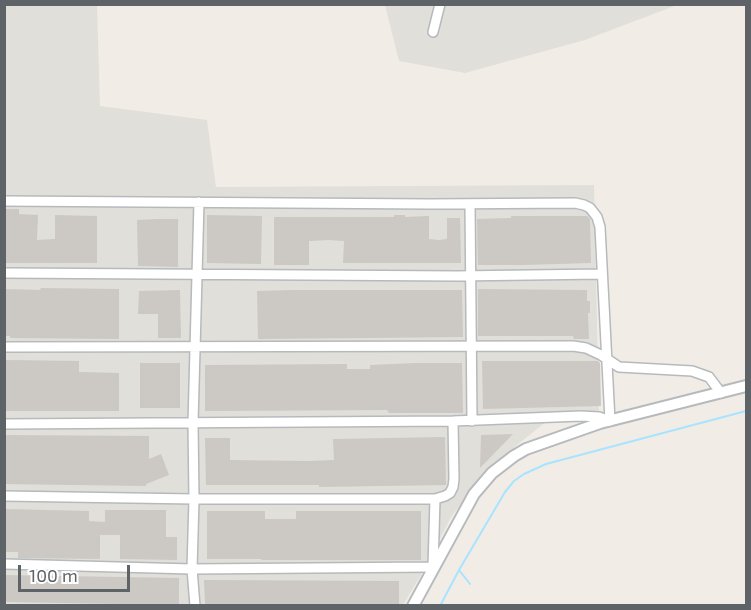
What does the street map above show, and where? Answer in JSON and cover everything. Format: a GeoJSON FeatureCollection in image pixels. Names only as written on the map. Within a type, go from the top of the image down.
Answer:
{"type":"FeatureCollection","features":[{"type":"Feature","properties":{"kind":"street"},"geometry":{"type":"LineString","coordinates":[[433,32],[440,4]]}},
{"type":"Feature","properties":{"kind":"street"},"geometry":{"type":"LineString","coordinates":[[4,201],[575,203],[590,208],[597,217],[600,227],[610,421]]}},
{"type":"Feature","properties":{"kind":"street"},"geometry":{"type":"LineString","coordinates":[[195,606],[192,568],[193,423],[199,202]]}},
{"type":"Feature","properties":{"kind":"street"},"geometry":{"type":"LineString","coordinates":[[470,204],[472,421]]}},
{"type":"Feature","properties":{"kind":"street"},"geometry":{"type":"LineString","coordinates":[[4,273],[471,276],[602,274]]}},
{"type":"Feature","properties":{"kind":"street"},"geometry":{"type":"LineString","coordinates":[[4,347],[573,346],[586,348],[619,367],[692,371],[708,377],[721,393]]}},
{"type":"Feature","properties":{"kind":"street"},"geometry":{"type":"LineString","coordinates":[[412,606],[474,494],[502,464],[526,449],[610,421],[747,386]]}},
{"type":"Feature","properties":{"kind":"street"},"geometry":{"type":"LineString","coordinates":[[4,423],[472,421],[581,416],[599,417],[610,421]]}},
{"type":"Feature","properties":{"kind":"street"},"geometry":{"type":"LineString","coordinates":[[4,496],[435,499],[450,493],[453,487],[453,421]]}},
{"type":"Feature","properties":{"kind":"street"},"geometry":{"type":"LineString","coordinates":[[433,567],[435,499]]}},
{"type":"Feature","properties":{"kind":"street"},"geometry":{"type":"LineString","coordinates":[[4,564],[192,568],[433,567]]}},
{"type":"Feature","properties":{"kind":"shaded area"},"geometry":{"type":"Polygon","coordinates":[[[4,5],[97,5],[100,106],[207,120],[216,187],[594,185],[599,417],[547,421],[492,465],[451,517],[428,563],[403,605],[5,605],[4,5]]]}},
{"type":"Feature","properties":{"kind":"shaded area"},"geometry":{"type":"Polygon","coordinates":[[[385,5],[677,5],[585,40],[465,73],[399,61],[385,5]]]}},
{"type":"Feature","properties":{"kind":"building"},"geometry":{"type":"Polygon","coordinates":[[[4,209],[19,209],[19,214],[38,215],[37,240],[55,239],[55,215],[97,216],[97,263],[4,263],[4,209]]]}},
{"type":"Feature","properties":{"kind":"building"},"geometry":{"type":"Polygon","coordinates":[[[207,215],[262,216],[261,264],[207,263],[207,215]]]}},
{"type":"Feature","properties":{"kind":"building"},"geometry":{"type":"Polygon","coordinates":[[[394,215],[429,216],[429,239],[439,240],[447,239],[447,218],[460,218],[461,263],[343,263],[344,241],[329,240],[309,241],[309,265],[274,265],[274,217],[394,217],[394,215]]]}},
{"type":"Feature","properties":{"kind":"building"},"geometry":{"type":"Polygon","coordinates":[[[511,216],[587,216],[590,219],[591,263],[478,265],[477,219],[511,218],[511,216]]]}},
{"type":"Feature","properties":{"kind":"building"},"geometry":{"type":"Polygon","coordinates":[[[178,219],[178,267],[138,266],[137,220],[178,219]]]}},
{"type":"Feature","properties":{"kind":"building"},"geometry":{"type":"Polygon","coordinates":[[[41,288],[119,289],[119,339],[10,338],[10,336],[4,336],[4,289],[40,290],[41,288]]]}},
{"type":"Feature","properties":{"kind":"building"},"geometry":{"type":"Polygon","coordinates":[[[478,289],[587,290],[587,301],[590,301],[589,339],[574,339],[573,336],[478,336],[478,289]]]}},
{"type":"Feature","properties":{"kind":"building"},"geometry":{"type":"Polygon","coordinates":[[[180,290],[181,338],[158,338],[158,314],[138,314],[139,291],[180,290]]]}},
{"type":"Feature","properties":{"kind":"building"},"geometry":{"type":"Polygon","coordinates":[[[462,290],[463,337],[258,339],[257,291],[462,290]]]}},
{"type":"Feature","properties":{"kind":"building"},"geometry":{"type":"Polygon","coordinates":[[[4,360],[79,361],[79,372],[119,373],[119,411],[4,411],[4,360]]]}},
{"type":"Feature","properties":{"kind":"building"},"geometry":{"type":"Polygon","coordinates":[[[482,361],[598,361],[600,363],[601,406],[483,409],[482,361]]]}},
{"type":"Feature","properties":{"kind":"building"},"geometry":{"type":"Polygon","coordinates":[[[140,363],[180,363],[180,408],[140,408],[140,363]]]}},
{"type":"Feature","properties":{"kind":"building"},"geometry":{"type":"Polygon","coordinates":[[[462,363],[463,413],[389,413],[387,410],[205,411],[205,365],[347,364],[347,369],[370,369],[370,365],[462,363]]]}},
{"type":"Feature","properties":{"kind":"building"},"geometry":{"type":"Polygon","coordinates":[[[513,434],[480,468],[481,435],[513,434]]]}},
{"type":"Feature","properties":{"kind":"building"},"geometry":{"type":"Polygon","coordinates":[[[4,435],[149,436],[149,459],[161,454],[169,475],[146,484],[146,486],[4,484],[4,435]]]}},
{"type":"Feature","properties":{"kind":"building"},"geometry":{"type":"Polygon","coordinates":[[[445,437],[446,485],[319,487],[319,485],[206,485],[205,438],[230,438],[230,460],[309,461],[334,460],[333,439],[445,437]]]}},
{"type":"Feature","properties":{"kind":"building"},"geometry":{"type":"Polygon","coordinates":[[[4,509],[89,511],[89,521],[105,522],[105,510],[166,510],[166,537],[177,537],[177,560],[120,559],[120,535],[100,535],[100,559],[18,558],[18,552],[4,552],[4,509]]]}},
{"type":"Feature","properties":{"kind":"building"},"geometry":{"type":"Polygon","coordinates":[[[207,511],[265,511],[265,519],[296,519],[296,511],[421,511],[421,560],[207,559],[207,511]]]}},
{"type":"Feature","properties":{"kind":"building"},"geometry":{"type":"Polygon","coordinates":[[[4,575],[179,578],[179,605],[4,602],[4,575]]]}},
{"type":"Feature","properties":{"kind":"building"},"geometry":{"type":"Polygon","coordinates":[[[204,580],[399,581],[399,606],[205,604],[204,580]]]}},
{"type":"Feature","properties":{"kind":"waterway"},"geometry":{"type":"LineString","coordinates":[[440,606],[505,492],[524,474],[546,464],[746,411]]}},
{"type":"Feature","properties":{"kind":"waterway"},"geometry":{"type":"LineString","coordinates":[[459,570],[470,584]]}}]}
